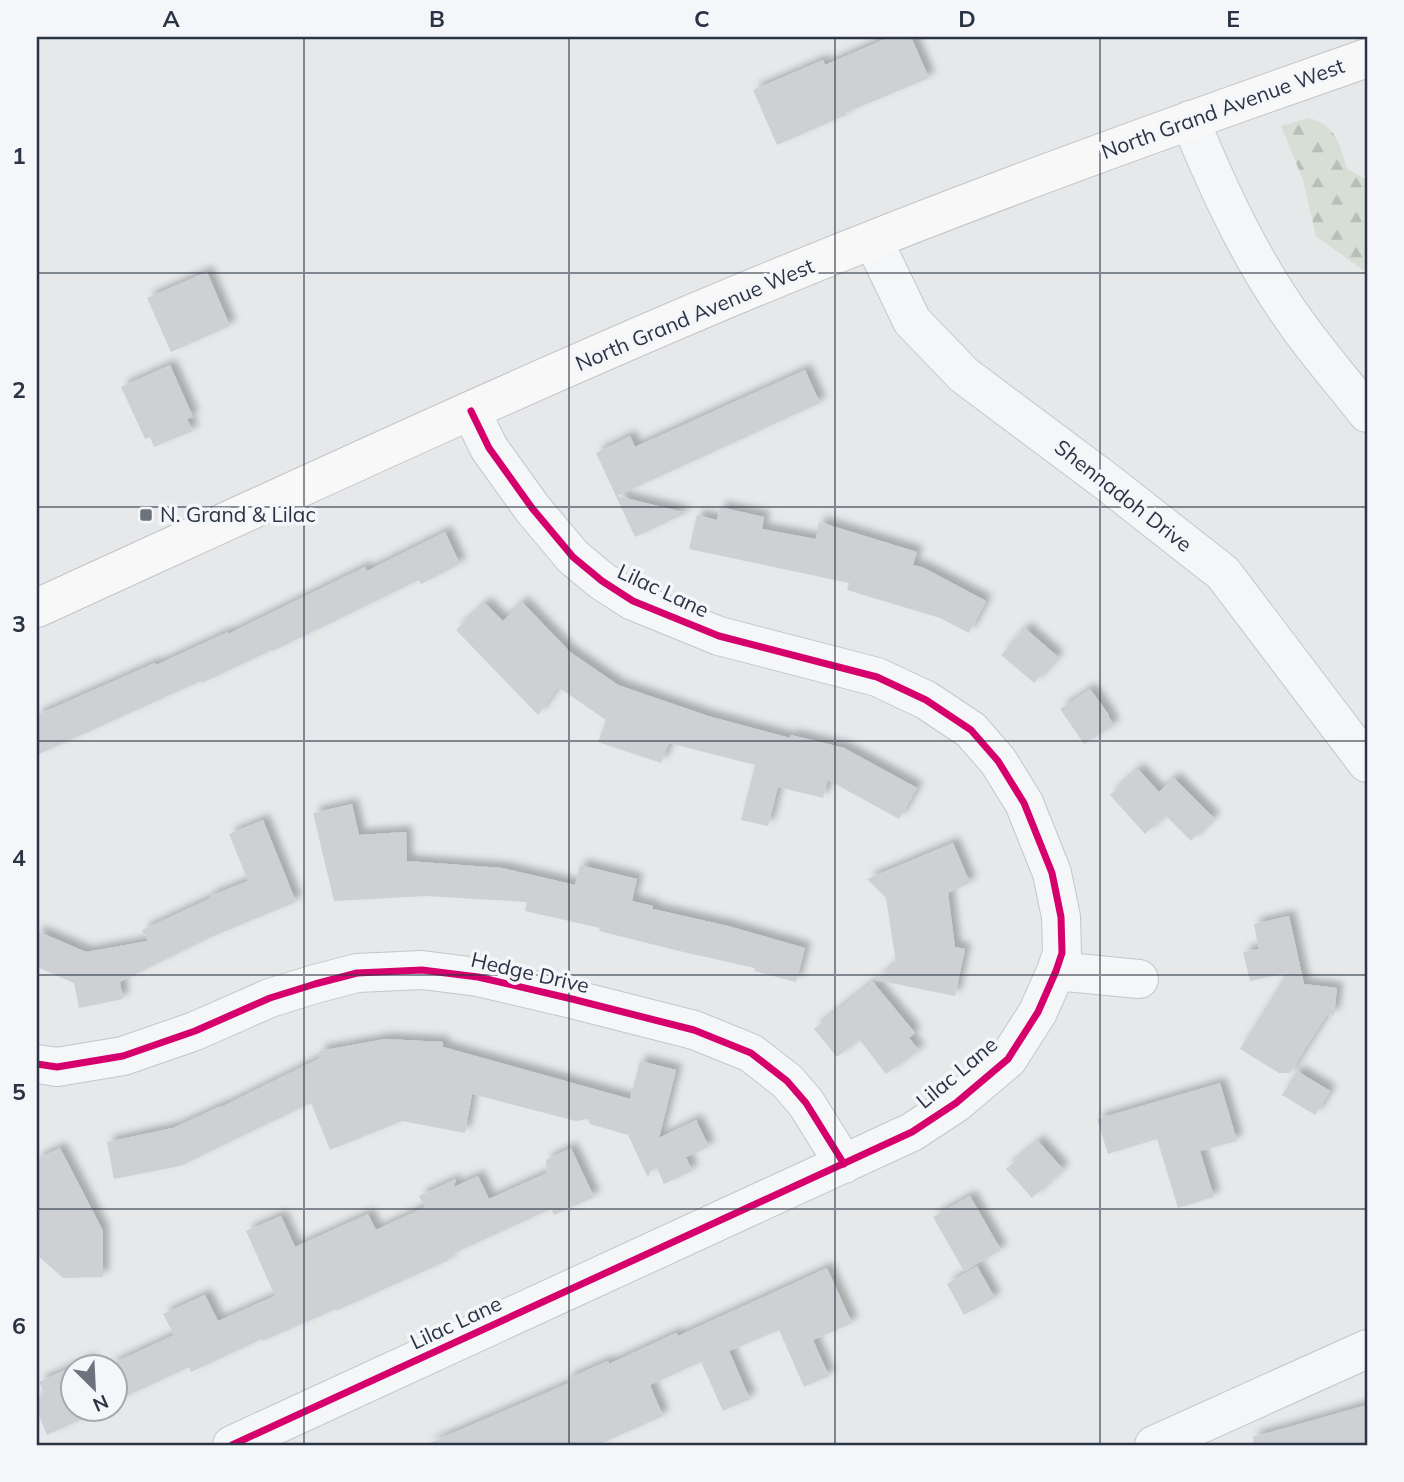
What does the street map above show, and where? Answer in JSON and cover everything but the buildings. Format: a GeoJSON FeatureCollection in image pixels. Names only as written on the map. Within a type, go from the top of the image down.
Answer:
{"type":"FeatureCollection","features":[{"type":"Feature","properties":{"kind":"main road","name":"North Grand Avenue West"},"geometry":{"type":"LineString","coordinates":[[37,608],[678,319],[1007,187],[1367,58]]}},
{"type":"Feature","properties":{"kind":"street"},"geometry":{"type":"LineString","coordinates":[[1190,120],[1236,221],[1268,280],[1297,325],[1367,413]]}},
{"type":"Feature","properties":{"kind":"street","name":"Shennadoh Drive"},"geometry":{"type":"LineString","coordinates":[[873,240],[912,321],[964,375],[1223,573],[1367,763]]}},
{"type":"Feature","properties":{"kind":"street","name":"Lilac Lane"},"geometry":{"type":"LineString","coordinates":[[232,1445],[912,1132],[956,1103],[1008,1059],[1038,1012],[1062,953],[1061,917],[1052,873],[1024,803],[998,761],[971,730],[926,700],[877,677],[719,636],[633,601],[602,581],[573,557],[532,508],[489,447],[471,411]]}},
{"type":"Feature","properties":{"kind":"street","name":"Hedge Drive"},"geometry":{"type":"LineString","coordinates":[[37,1064],[57,1067],[123,1056],[195,1031],[270,998],[315,984],[357,974],[422,970],[478,977],[695,1030],[751,1053],[787,1081],[806,1103],[844,1164]]}},
{"type":"Feature","properties":{"kind":"street"},"geometry":{"type":"LineString","coordinates":[[1056,971],[1139,979]]}},
{"type":"Feature","properties":{"kind":"street"},"geometry":{"type":"LineString","coordinates":[[1154,1445],[1367,1349]]}},
{"type":"Feature","properties":{"kind":"green space"},"geometry":{"type":"Polygon","coordinates":[[[1309,118],[1331,131],[1339,144],[1347,169],[1367,180],[1367,273],[1316,236],[1303,180],[1281,126],[1309,118]]]}},
{"type":"Feature","properties":{"kind":"cycle path"},"geometry":{"type":"LineString","coordinates":[[232,1445],[912,1132],[956,1103],[1008,1059],[1038,1012],[1062,953],[1061,917],[1052,873],[1024,803],[998,761],[971,730],[926,700],[877,677],[719,636],[633,601],[602,581],[573,557],[532,508],[489,448],[471,411]]}},
{"type":"Feature","properties":{"kind":"cycle path"},"geometry":{"type":"LineString","coordinates":[[37,1064],[57,1067],[123,1056],[195,1031],[270,998],[315,984],[357,973],[422,970],[478,977],[572,999],[694,1030],[751,1053],[787,1081],[806,1103],[844,1164]]}},
{"type":"Feature","properties":{"kind":"place","name":"N. Grand & Lilac"},"geometry":{"type":"Point","coordinates":[146,515]}}]}
